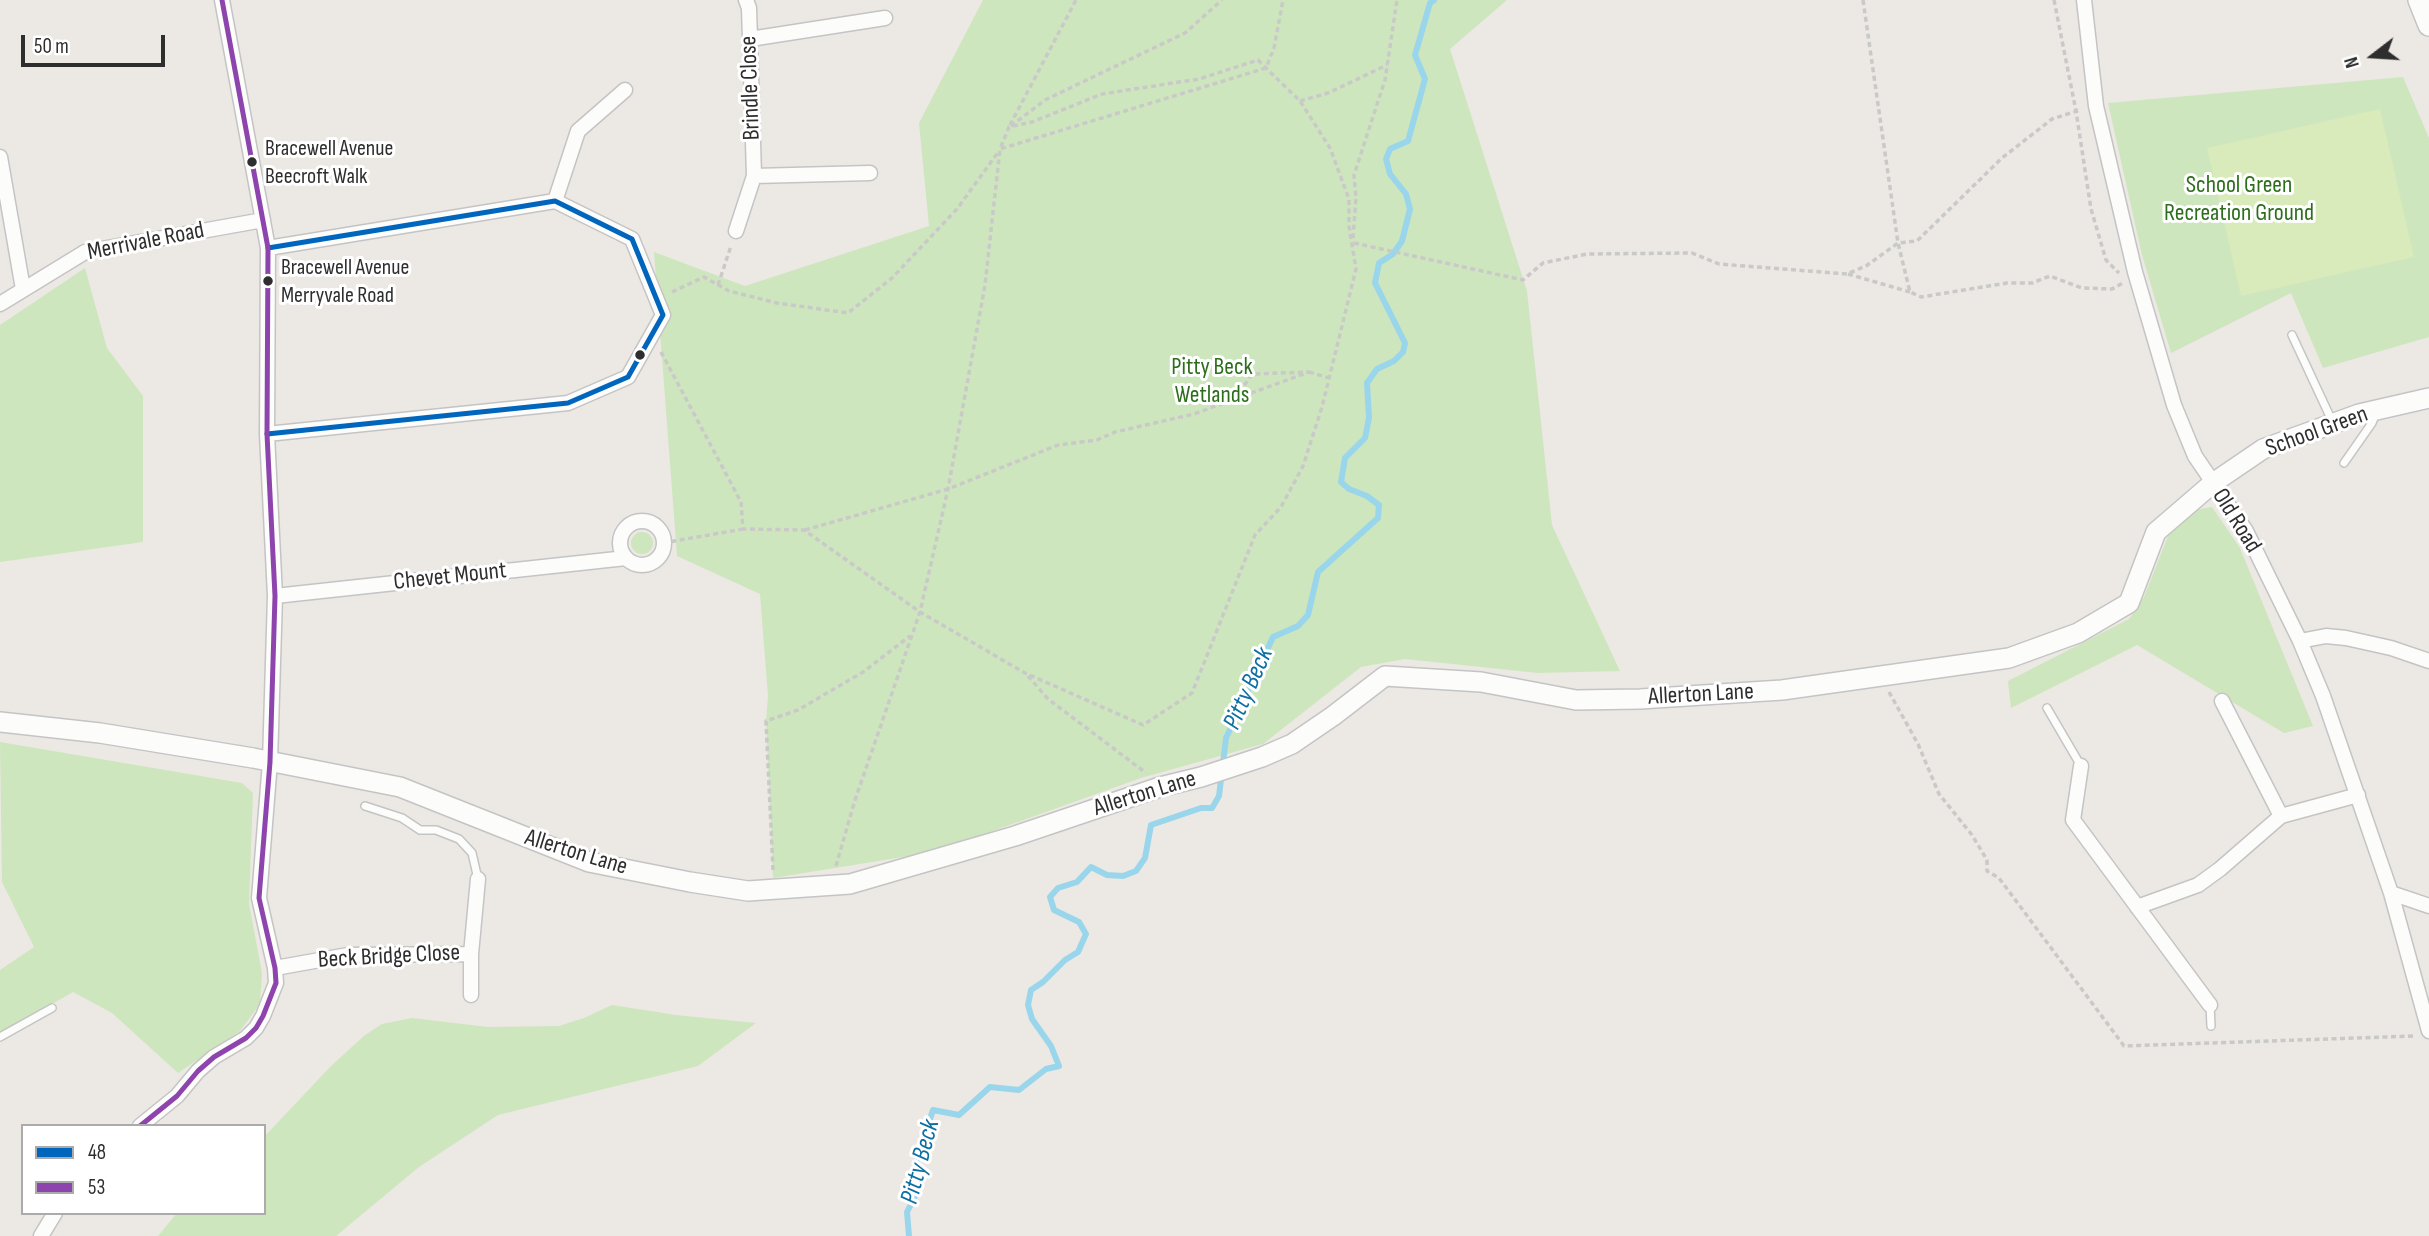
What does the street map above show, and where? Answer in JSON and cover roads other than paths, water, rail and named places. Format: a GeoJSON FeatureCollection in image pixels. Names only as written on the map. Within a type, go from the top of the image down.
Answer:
{"type":"FeatureCollection","features":[{"type":"Feature","properties":{"kind":"main road"},"geometry":{"type":"LineString","coordinates":[[2419,0],[2429,25]]}},
{"type":"Feature","properties":{"kind":"street"},"geometry":{"type":"LineString","coordinates":[[142,1124],[177,1096],[214,1057],[246,1038],[256,1028],[276,983],[259,898],[270,762],[275,596],[267,434],[268,248],[222,0]]}},
{"type":"Feature","properties":{"kind":"street","name":"Brindle Close"},"geometry":{"type":"LineString","coordinates":[[737,231],[754,176],[750,40],[746,0]]}},
{"type":"Feature","properties":{"kind":"street","name":"Old Road"},"geometry":{"type":"LineString","coordinates":[[2084,0],[2096,106],[2135,272],[2175,405],[2196,456],[2246,531],[2300,641],[2323,695],[2391,892],[2429,1031]]}},
{"type":"Feature","properties":{"kind":"street"},"geometry":{"type":"LineString","coordinates":[[750,40],[885,18]]}},
{"type":"Feature","properties":{"kind":"street"},"geometry":{"type":"LineString","coordinates":[[555,201],[578,131],[625,90]]}},
{"type":"Feature","properties":{"kind":"street"},"geometry":{"type":"LineString","coordinates":[[0,157],[23,289]]}},
{"type":"Feature","properties":{"kind":"street","name":"Brindle Close"},"geometry":{"type":"LineString","coordinates":[[754,176],[870,173]]}},
{"type":"Feature","properties":{"kind":"street"},"geometry":{"type":"LineString","coordinates":[[267,434],[568,403],[628,377],[663,315],[632,239],[555,201],[268,248]]}},
{"type":"Feature","properties":{"kind":"street","name":"Merrivale Road"},"geometry":{"type":"LineString","coordinates":[[0,304],[85,252],[263,220]]}},
{"type":"Feature","properties":{"kind":"street","name":"School Green"},"geometry":{"type":"LineString","coordinates":[[2213,483],[2263,449],[2334,423],[2429,398]]}},
{"type":"Feature","properties":{"kind":"street","name":"Allerton Lane"},"geometry":{"type":"LineString","coordinates":[[0,722],[100,733],[270,762],[400,788],[589,862],[748,891],[850,884],[1015,836],[1262,757],[1292,744],[1385,676],[1481,682],[1576,700],[1782,690],[2009,658],[2078,633],[2129,603],[2156,532],[2213,483]]}},
{"type":"Feature","properties":{"kind":"street"},"geometry":{"type":"LineString","coordinates":[[648,522],[660,530],[663,543],[658,557],[647,564],[625,558],[620,544],[625,528],[631,524],[648,522]]}},
{"type":"Feature","properties":{"kind":"street","name":"Chevet Mount"},"geometry":{"type":"LineString","coordinates":[[275,596],[625,558]]}},
{"type":"Feature","properties":{"kind":"street"},"geometry":{"type":"LineString","coordinates":[[2300,641],[2326,636],[2346,638],[2391,648],[2429,662]]}},
{"type":"Feature","properties":{"kind":"street"},"geometry":{"type":"LineString","coordinates":[[2222,701],[2281,816]]}},
{"type":"Feature","properties":{"kind":"street"},"geometry":{"type":"LineString","coordinates":[[2081,766],[2073,820],[2210,1005]]}},
{"type":"Feature","properties":{"kind":"street"},"geometry":{"type":"LineString","coordinates":[[2137,907],[2198,885],[2281,816],[2358,796]]}},
{"type":"Feature","properties":{"kind":"street","name":"Beck Bridge Close"},"geometry":{"type":"LineString","coordinates":[[275,968],[348,955],[471,954],[478,879]]}},
{"type":"Feature","properties":{"kind":"street"},"geometry":{"type":"LineString","coordinates":[[2391,892],[2429,906]]}},
{"type":"Feature","properties":{"kind":"street"},"geometry":{"type":"LineString","coordinates":[[471,954],[471,995]]}},
{"type":"Feature","properties":{"kind":"street"},"geometry":{"type":"LineString","coordinates":[[41,1236],[54,1215]]}},
{"type":"Feature","properties":{"kind":"lane"},"geometry":{"type":"LineString","coordinates":[[2292,335],[2334,423]]}},
{"type":"Feature","properties":{"kind":"lane"},"geometry":{"type":"LineString","coordinates":[[2344,463],[2372,423],[2377,410]]}},
{"type":"Feature","properties":{"kind":"lane"},"geometry":{"type":"LineString","coordinates":[[2048,708],[2081,766]]}},
{"type":"Feature","properties":{"kind":"lane"},"geometry":{"type":"LineString","coordinates":[[365,806],[402,818],[420,830],[436,831],[459,839],[472,853],[478,879]]}},
{"type":"Feature","properties":{"kind":"lane"},"geometry":{"type":"LineString","coordinates":[[2210,1005],[2211,1026]]}},
{"type":"Feature","properties":{"kind":"lane"},"geometry":{"type":"LineString","coordinates":[[0,1037],[52,1008]]}},
{"type":"Feature","properties":{"kind":"waterway","name":"Pitty Beck"},"geometry":{"type":"LineString","coordinates":[[909,1236],[907,1212],[917,1192],[910,1181],[933,1110],[959,1115],[990,1087],[1019,1090],[1046,1069],[1059,1066],[1051,1046],[1032,1019],[1028,1005],[1031,990],[1078,952],[1086,934],[1079,922],[1054,910],[1050,897],[1058,888],[1077,882],[1091,867],[1107,875],[1123,876],[1136,871],[1145,858],[1151,825],[1201,808],[1212,808],[1219,796],[1226,738],[1273,637],[1298,626],[1308,615],[1318,572],[1378,518],[1379,505],[1341,482],[1345,458],[1365,438],[1369,418],[1367,383],[1377,369],[1394,361],[1403,352],[1405,343],[1375,283],[1379,263],[1393,254],[1402,241],[1410,209],[1406,194],[1390,174],[1386,159],[1390,149],[1408,141],[1425,79],[1415,55],[1430,3],[1434,0]]}},
{"type":"Feature","properties":{"kind":"place","name":"Bracewell Avenue Beecroft Walk"},"geometry":{"type":"Point","coordinates":[252,162]}},
{"type":"Feature","properties":{"kind":"place","name":"Bracewell Avenue Merryvale Road"},"geometry":{"type":"Point","coordinates":[268,281]}},
{"type":"Feature","properties":{"kind":"park label","name":"School Green Recreation Ground"},"geometry":{"type":"Point","coordinates":[2239,200]}},
{"type":"Feature","properties":{"kind":"park label","name":"Pitty Beck Wetlands"},"geometry":{"type":"Point","coordinates":[1212,382]}}]}
